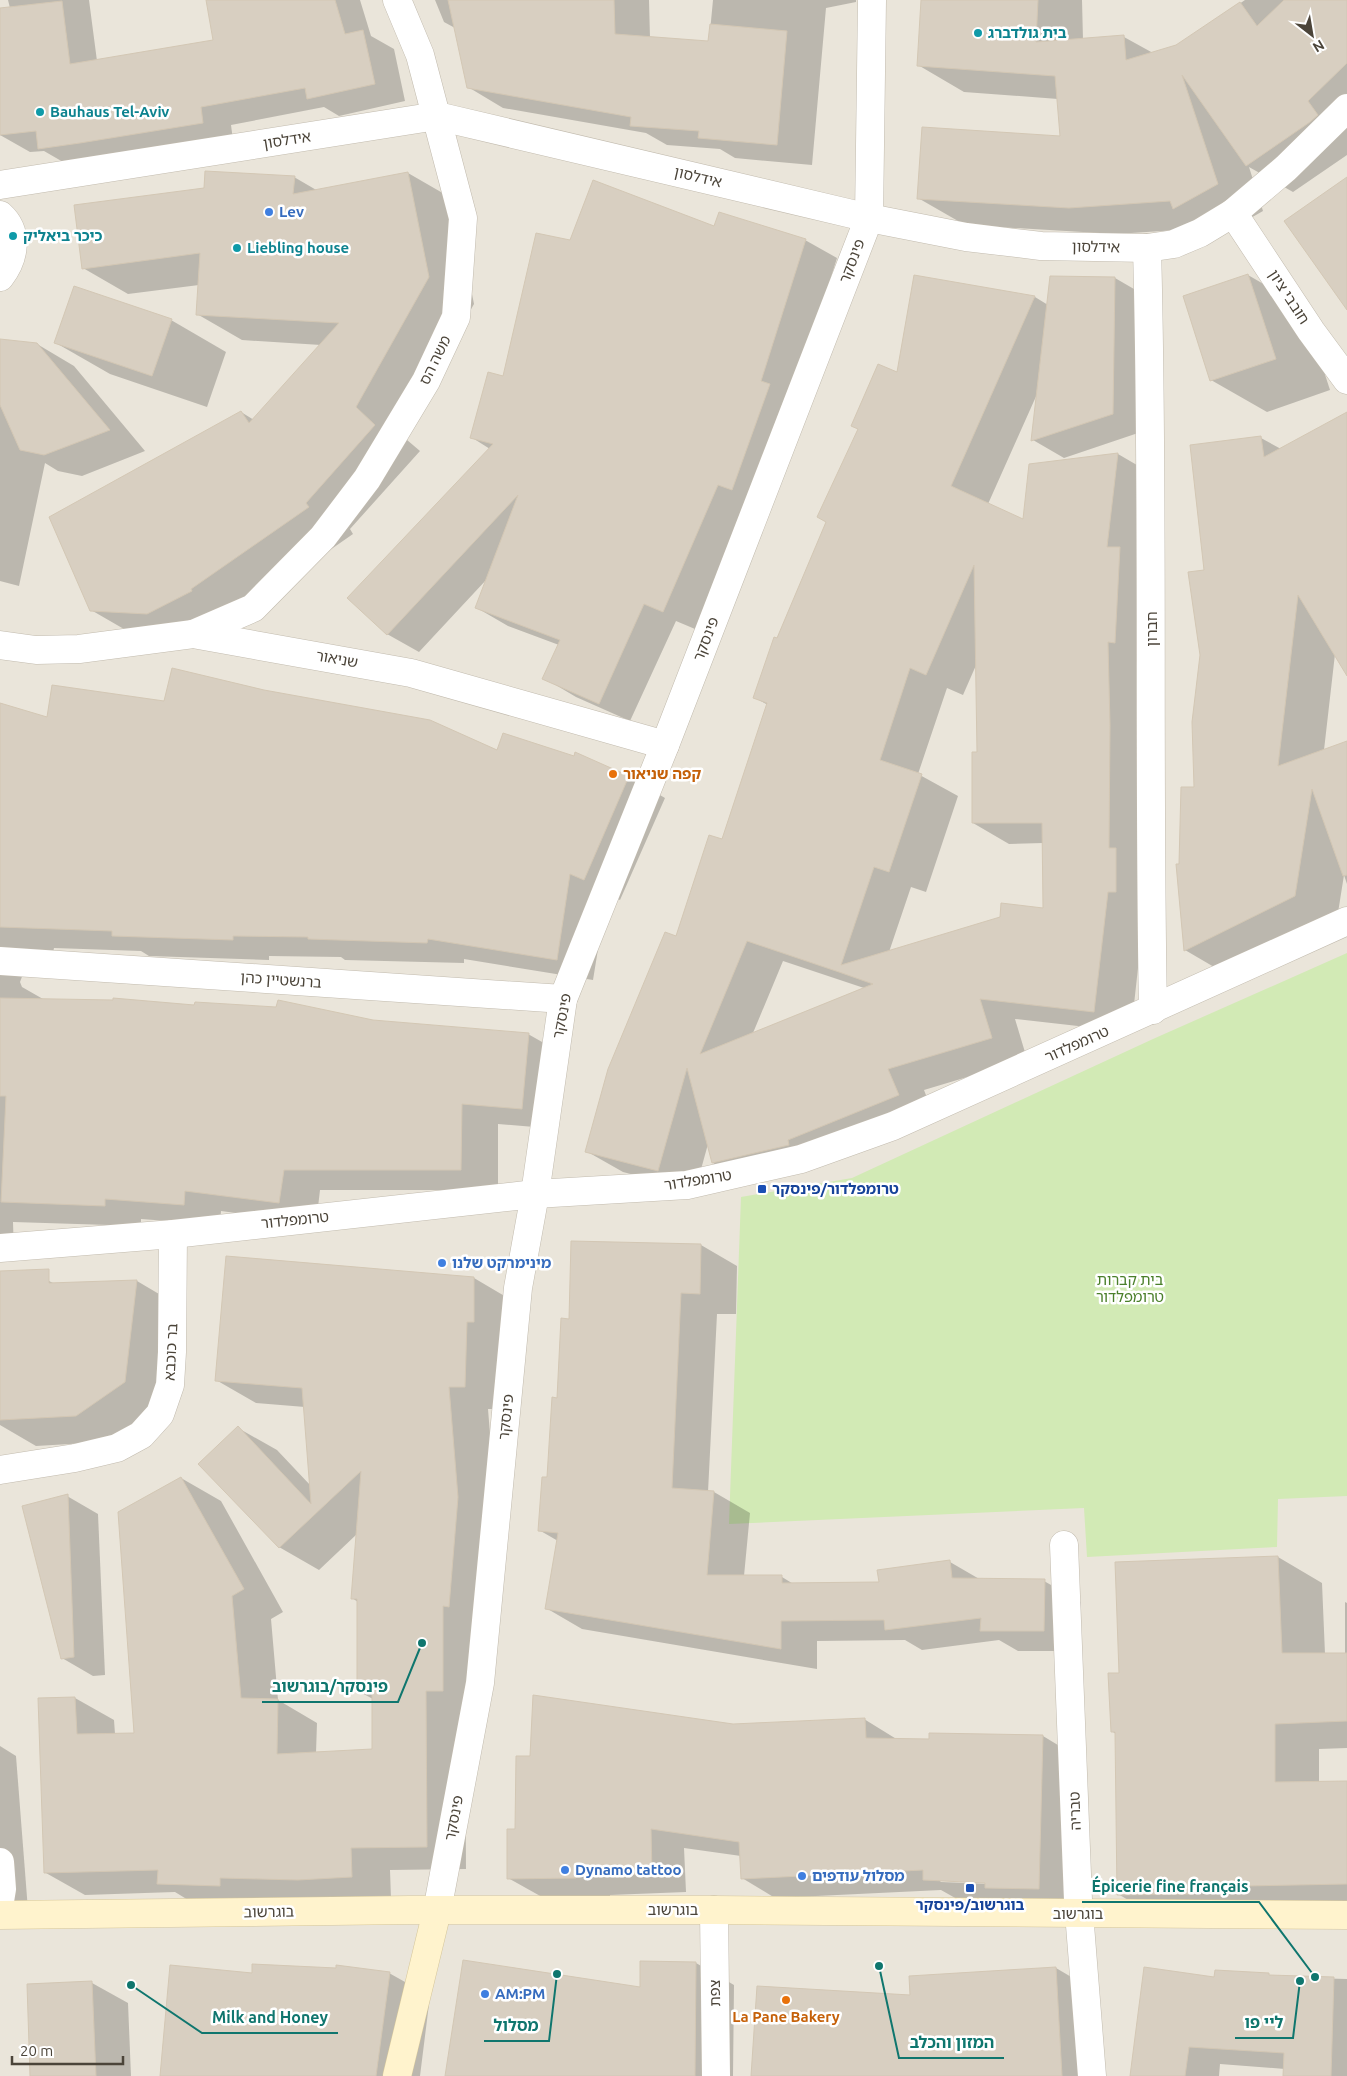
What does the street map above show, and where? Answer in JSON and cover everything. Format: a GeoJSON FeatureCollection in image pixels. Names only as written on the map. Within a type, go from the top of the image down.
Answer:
{"type":"FeatureCollection","features":[{"type":"Feature","properties":{"kind":"street","name":"משה הס"},"geometry":{"type":"LineString","coordinates":[[194,634],[253,608],[324,537],[367,479],[426,381],[456,317],[463,218],[420,55],[397,0]]}},
{"type":"Feature","properties":{"kind":"street","name":"פינסקר"},"geometry":{"type":"LineString","coordinates":[[397,2076],[437,1911],[480,1683],[518,1288],[535,1194],[563,999],[665,745],[869,218],[872,0]]}},
{"type":"Feature","properties":{"kind":"street","name":"אידלסון"},"geometry":{"type":"LineString","coordinates":[[2,185],[437,116],[869,218],[966,237],[1041,246],[1148,248],[1174,244],[1200,233],[1233,213],[1286,168],[1347,108]]}},
{"type":"Feature","properties":{"kind":"street","name":"חובבי ציון"},"geometry":{"type":"LineString","coordinates":[[1233,213],[1311,331],[1347,380]]}},
{"type":"Feature","properties":{"kind":"street"},"geometry":{"type":"LineString","coordinates":[[0,214],[9,226],[13,236],[12,258],[0,277]]}},
{"type":"Feature","properties":{"kind":"street","name":"חברון"},"geometry":{"type":"LineString","coordinates":[[1148,248],[1152,396],[1150,850],[1153,1010]]}},
{"type":"Feature","properties":{"kind":"street","name":"שניאור"},"geometry":{"type":"LineString","coordinates":[[0,645],[36,650],[79,650],[194,634],[411,673],[665,745]]}},
{"type":"Feature","properties":{"kind":"street","name":"טרומפלדור"},"geometry":{"type":"LineString","coordinates":[[0,1248],[173,1234],[535,1194],[687,1185],[801,1159],[893,1126],[1347,921]]}},
{"type":"Feature","properties":{"kind":"street","name":"ברנשטיין כהן"},"geometry":{"type":"LineString","coordinates":[[0,961],[563,999]]}},
{"type":"Feature","properties":{"kind":"street","name":"בר כוכבא"},"geometry":{"type":"LineString","coordinates":[[0,1470],[75,1458],[117,1448],[141,1435],[160,1414],[170,1385],[173,1234]]}},
{"type":"Feature","properties":{"kind":"street","name":"טבריה"},"geometry":{"type":"LineString","coordinates":[[1064,1545],[1079,1914],[1092,2076]]}},
{"type":"Feature","properties":{"kind":"street"},"geometry":{"type":"LineString","coordinates":[[0,1862],[2,1889],[0,1901]]}},
{"type":"Feature","properties":{"kind":"street","name":"בוגרשוב"},"geometry":{"type":"LineString","coordinates":[[0,1915],[714,1910],[1347,1915]]}},
{"type":"Feature","properties":{"kind":"street","name":"צפת"},"geometry":{"type":"LineString","coordinates":[[714,1910],[716,2076]]}},
{"type":"Feature","properties":{"kind":"shaded area"},"geometry":{"type":"Polygon","coordinates":[[[0,0],[1347,0],[1347,2076],[0,2076],[0,0]]]}},
{"type":"Feature","properties":{"kind":"green space","name":"בית קברות טרומפלדור"},"geometry":{"type":"Polygon","coordinates":[[[1347,953],[1347,1496],[1278,1499],[1277,1547],[1087,1557],[1084,1508],[729,1524],[741,1197],[852,1178],[1153,1039],[1347,953]]]}},
{"type":"Feature","properties":{"kind":"building"},"geometry":{"type":"Polygon","coordinates":[[[206,0],[335,0],[345,34],[363,30],[375,84],[307,99],[305,88],[201,107],[203,123],[38,149],[36,131],[0,135],[0,8],[62,1],[70,64],[213,40],[206,0]]]}},
{"type":"Feature","properties":{"kind":"building"},"geometry":{"type":"Polygon","coordinates":[[[448,0],[614,0],[615,34],[708,41],[710,24],[787,31],[777,145],[698,138],[699,131],[630,126],[631,117],[467,88],[448,0]]]}},
{"type":"Feature","properties":{"kind":"building"},"geometry":{"type":"Polygon","coordinates":[[[921,0],[1038,0],[1036,42],[1124,35],[1126,60],[1176,45],[1240,2],[1257,26],[1284,0],[1347,0],[1347,63],[1308,101],[1318,115],[1246,166],[1182,75],[1218,184],[1173,209],[1170,201],[1069,208],[917,199],[922,127],[1060,136],[1055,76],[917,66],[921,0]]]}},
{"type":"Feature","properties":{"kind":"building"},"geometry":{"type":"Polygon","coordinates":[[[205,171],[295,176],[293,194],[408,172],[429,277],[356,407],[375,425],[306,503],[309,507],[191,589],[192,591],[147,614],[90,611],[49,517],[241,411],[249,423],[339,323],[196,315],[200,253],[82,269],[74,205],[204,188],[205,171]]]}},
{"type":"Feature","properties":{"kind":"building"},"geometry":{"type":"Polygon","coordinates":[[[1347,177],[1347,310],[1284,221],[1347,177]]]}},
{"type":"Feature","properties":{"kind":"building"},"geometry":{"type":"Polygon","coordinates":[[[593,180],[714,226],[719,212],[806,239],[761,381],[770,384],[732,490],[718,485],[663,612],[644,604],[599,704],[542,679],[560,640],[475,608],[518,495],[387,635],[347,598],[493,444],[470,438],[488,372],[503,376],[536,233],[570,240],[593,180]]]}},
{"type":"Feature","properties":{"kind":"building"},"geometry":{"type":"Polygon","coordinates":[[[1248,274],[1276,359],[1210,381],[1183,296],[1248,274]]]}},
{"type":"Feature","properties":{"kind":"building"},"geometry":{"type":"Polygon","coordinates":[[[914,275],[1035,296],[951,486],[1023,519],[1029,464],[1118,453],[1107,547],[1120,547],[1115,643],[1108,642],[1110,725],[1109,848],[1116,848],[1116,892],[1108,892],[1094,1012],[980,999],[992,1038],[888,1069],[899,1095],[788,1140],[789,1145],[712,1163],[687,1068],[658,1171],[585,1152],[608,1069],[665,932],[676,936],[709,835],[722,839],[767,703],[753,698],[774,637],[777,638],[826,522],[817,517],[858,429],[851,426],[878,364],[897,372],[914,275]],[[974,565],[926,675],[910,668],[880,760],[922,774],[889,872],[874,867],[841,965],[1000,917],[1001,903],[1043,908],[1042,823],[972,823],[972,752],[977,752],[974,565]],[[747,941],[700,1054],[873,984],[839,972],[747,941]]]}},
{"type":"Feature","properties":{"kind":"building"},"geometry":{"type":"Polygon","coordinates":[[[1050,276],[1115,277],[1113,414],[1031,441],[1050,276]]]}},
{"type":"Feature","properties":{"kind":"building"},"geometry":{"type":"Polygon","coordinates":[[[74,286],[172,319],[152,376],[54,343],[74,286]]]}},
{"type":"Feature","properties":{"kind":"building"},"geometry":{"type":"Polygon","coordinates":[[[0,339],[37,343],[110,430],[44,455],[20,450],[0,405],[0,339]]]}},
{"type":"Feature","properties":{"kind":"building"},"geometry":{"type":"Polygon","coordinates":[[[1347,412],[1347,676],[1298,595],[1278,766],[1347,741],[1347,875],[1343,876],[1312,789],[1295,896],[1184,951],[1176,864],[1179,864],[1181,787],[1194,787],[1192,722],[1200,655],[1188,572],[1204,570],[1190,445],[1261,436],[1264,457],[1347,412]]]}},
{"type":"Feature","properties":{"kind":"building"},"geometry":{"type":"Polygon","coordinates":[[[172,668],[264,690],[430,720],[497,750],[503,733],[574,756],[575,752],[629,776],[584,880],[570,874],[557,960],[428,939],[427,943],[308,939],[308,937],[233,936],[233,940],[112,936],[112,931],[0,927],[0,703],[47,717],[52,685],[164,701],[172,668]]]}},
{"type":"Feature","properties":{"kind":"building"},"geometry":{"type":"Polygon","coordinates":[[[0,998],[113,1000],[113,998],[194,1005],[195,1002],[276,1007],[278,1000],[373,1020],[529,1033],[522,1109],[462,1104],[461,1170],[284,1170],[279,1203],[185,1191],[184,1205],[105,1199],[105,1206],[1,1202],[6,1096],[0,1096],[0,998]]]}},
{"type":"Feature","properties":{"kind":"building"},"geometry":{"type":"Polygon","coordinates":[[[571,1241],[701,1244],[700,1294],[681,1293],[672,1488],[714,1491],[707,1575],[782,1575],[782,1583],[879,1582],[877,1570],[950,1560],[952,1578],[1045,1579],[1044,1631],[980,1631],[981,1618],[885,1630],[884,1620],[781,1621],[781,1649],[545,1609],[558,1533],[538,1531],[542,1477],[547,1477],[552,1397],[557,1398],[561,1318],[569,1319],[571,1241]]]}},
{"type":"Feature","properties":{"kind":"building"},"geometry":{"type":"Polygon","coordinates":[[[226,1256],[474,1277],[474,1322],[467,1322],[465,1387],[449,1387],[458,1497],[449,1607],[443,1606],[443,1691],[426,1691],[427,1847],[351,1848],[352,1877],[298,1880],[220,1878],[220,1886],[157,1884],[158,1870],[44,1873],[38,1698],[75,1697],[77,1734],[134,1733],[118,1512],[181,1477],[244,1589],[232,1596],[241,1698],[278,1699],[277,1754],[372,1749],[372,1691],[357,1691],[357,1599],[351,1599],[361,1471],[279,1548],[198,1464],[238,1426],[311,1504],[302,1388],[215,1381],[226,1256]]]}},
{"type":"Feature","properties":{"kind":"building"},"geometry":{"type":"Polygon","coordinates":[[[49,1269],[49,1283],[137,1280],[125,1382],[76,1416],[0,1420],[0,1271],[49,1269]]]}},
{"type":"Feature","properties":{"kind":"building"},"geometry":{"type":"Polygon","coordinates":[[[68,1494],[74,1657],[61,1659],[22,1506],[68,1494]]]}},
{"type":"Feature","properties":{"kind":"building"},"geometry":{"type":"Polygon","coordinates":[[[1278,1556],[1282,1653],[1347,1653],[1347,1721],[1275,1724],[1275,1782],[1347,1781],[1347,1884],[1194,1887],[1194,1894],[1117,1895],[1115,1732],[1111,1732],[1108,1673],[1119,1673],[1115,1562],[1278,1556]]]}},
{"type":"Feature","properties":{"kind":"building"},"geometry":{"type":"Polygon","coordinates":[[[533,1695],[733,1724],[865,1718],[866,1738],[929,1739],[929,1733],[1043,1735],[1039,1889],[985,1888],[985,1883],[923,1880],[923,1870],[741,1879],[739,1842],[651,1829],[652,1874],[507,1879],[507,1829],[515,1829],[516,1756],[530,1756],[533,1695]]]}},
{"type":"Feature","properties":{"kind":"building"},"geometry":{"type":"Polygon","coordinates":[[[463,1960],[640,1987],[640,1961],[696,1962],[695,2076],[445,2076],[463,1960]]]}},
{"type":"Feature","properties":{"kind":"building"},"geometry":{"type":"Polygon","coordinates":[[[252,1964],[336,1968],[336,1965],[390,1972],[376,2076],[160,2076],[170,1965],[252,1973],[252,1964]]]}},
{"type":"Feature","properties":{"kind":"building"},"geometry":{"type":"Polygon","coordinates":[[[1056,1967],[1062,2076],[751,2076],[757,1986],[910,1995],[909,1976],[1056,1967]]]}},
{"type":"Feature","properties":{"kind":"building"},"geometry":{"type":"Polygon","coordinates":[[[1144,1967],[1214,1977],[1215,1970],[1269,1973],[1269,1975],[1334,1977],[1331,2076],[1283,2076],[1284,2053],[1189,2047],[1185,2076],[1130,2076],[1144,1967]]]}},
{"type":"Feature","properties":{"kind":"building"},"geometry":{"type":"Polygon","coordinates":[[[92,1981],[96,2076],[30,2076],[27,1984],[92,1981]]]}},
{"type":"Feature","properties":{"kind":"place","name":"בית גולדברג"},"geometry":{"type":"Point","coordinates":[978,33]}},
{"type":"Feature","properties":{"kind":"place","name":"Bauhaus Tel-Aviv"},"geometry":{"type":"Point","coordinates":[40,112]}},
{"type":"Feature","properties":{"kind":"place","name":"Lev"},"geometry":{"type":"Point","coordinates":[269,212]}},
{"type":"Feature","properties":{"kind":"place","name":"כיכר ביאליק"},"geometry":{"type":"Point","coordinates":[13,236]}},
{"type":"Feature","properties":{"kind":"place","name":"Liebling house"},"geometry":{"type":"Point","coordinates":[237,248]}},
{"type":"Feature","properties":{"kind":"place","name":"קפה שניאור"},"geometry":{"type":"Point","coordinates":[613,774]}},
{"type":"Feature","properties":{"kind":"place","name":"טרומפלדור/פינסקר"},"geometry":{"type":"Point","coordinates":[762,1189]}},
{"type":"Feature","properties":{"kind":"place","name":"מינימרקט שלנו"},"geometry":{"type":"Point","coordinates":[442,1263]}},
{"type":"Feature","properties":{"kind":"place","name":"פינסקר/בוגרשוב"},"geometry":{"type":"Point","coordinates":[422,1643]}},
{"type":"Feature","properties":{"kind":"place","name":"Dynamo tattoo"},"geometry":{"type":"Point","coordinates":[565,1870]}},
{"type":"Feature","properties":{"kind":"place","name":"מסלול עודפים"},"geometry":{"type":"Point","coordinates":[802,1876]}},
{"type":"Feature","properties":{"kind":"place","name":"בוגרשוב/פינסקר"},"geometry":{"type":"Point","coordinates":[970,1888]}},
{"type":"Feature","properties":{"kind":"place","name":"המזון והכלב"},"geometry":{"type":"Point","coordinates":[879,1966]}},
{"type":"Feature","properties":{"kind":"place","name":"מסלול"},"geometry":{"type":"Point","coordinates":[557,1974]}},
{"type":"Feature","properties":{"kind":"place","name":"Épicerie fine français"},"geometry":{"type":"Point","coordinates":[1315,1977]}},
{"type":"Feature","properties":{"kind":"place","name":"ליי פו"},"geometry":{"type":"Point","coordinates":[1300,1981]}},
{"type":"Feature","properties":{"kind":"place","name":"Milk and Honey"},"geometry":{"type":"Point","coordinates":[131,1985]}},
{"type":"Feature","properties":{"kind":"place","name":"AM:PM"},"geometry":{"type":"Point","coordinates":[485,1994]}},
{"type":"Feature","properties":{"kind":"place","name":"La Pane Bakery"},"geometry":{"type":"Point","coordinates":[786,2000]}}]}
